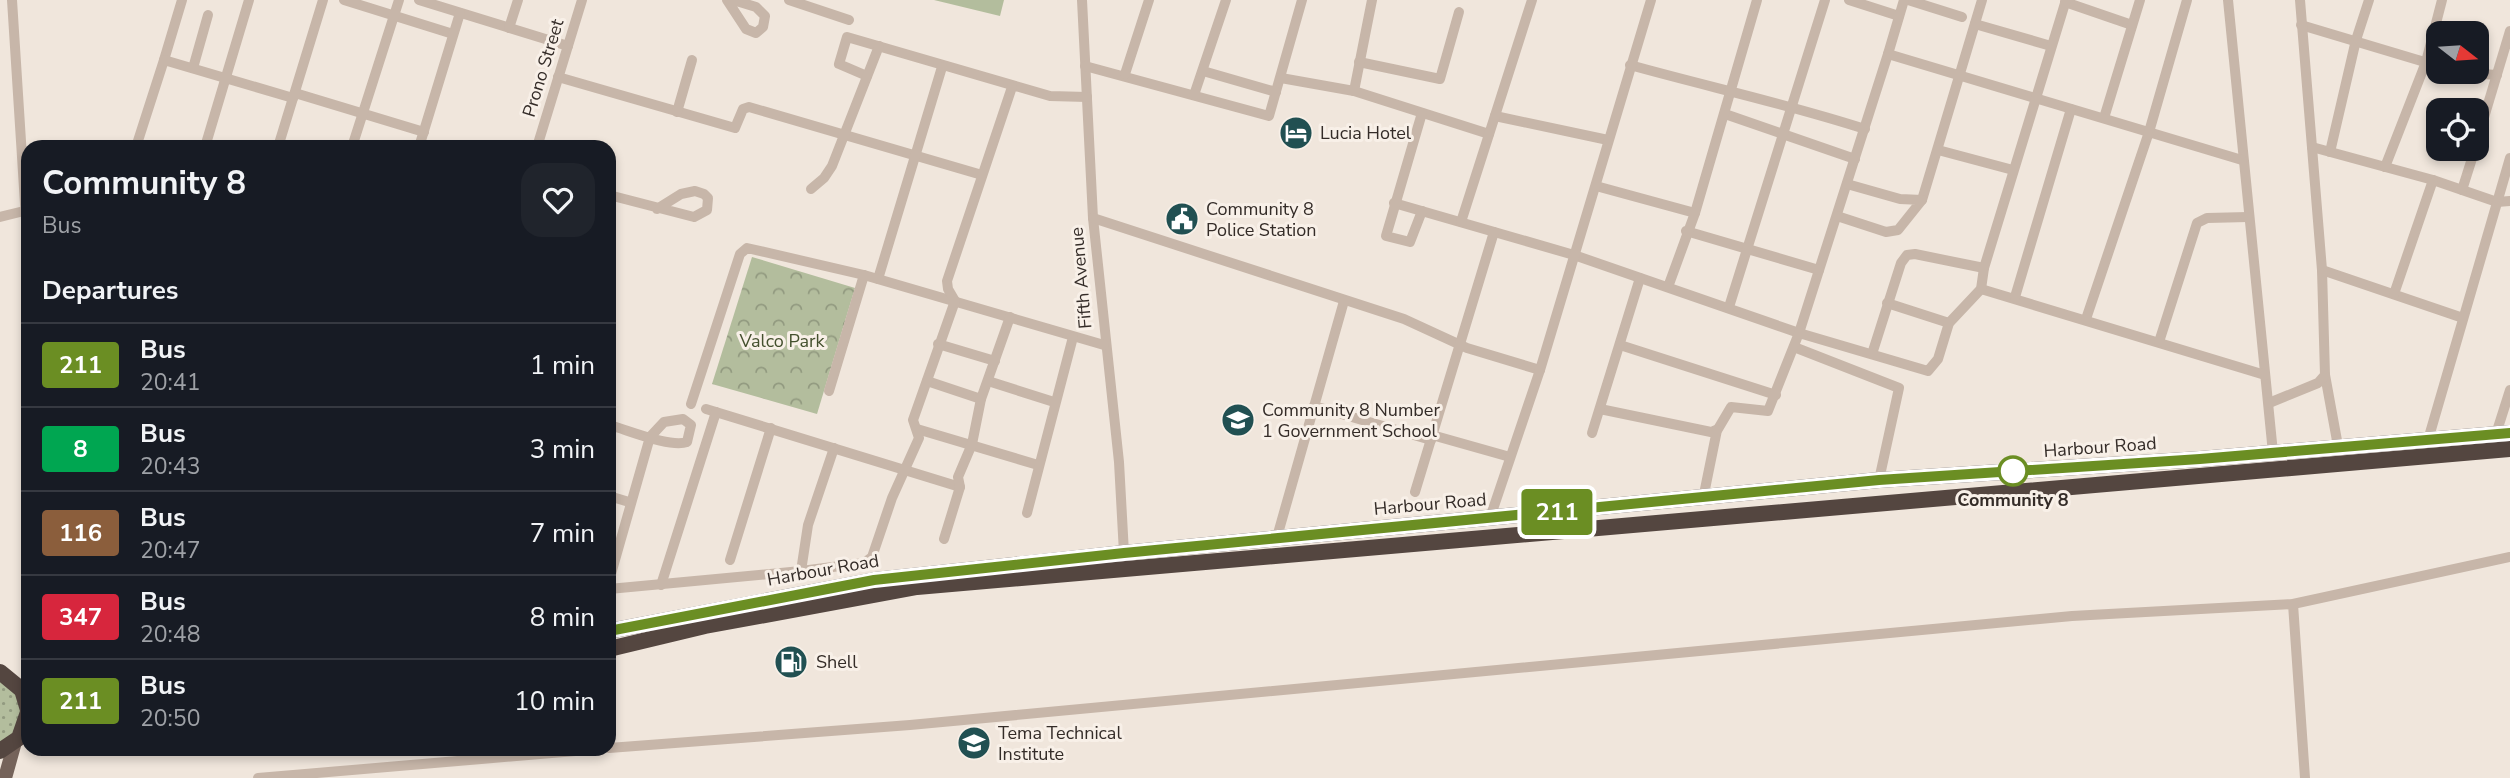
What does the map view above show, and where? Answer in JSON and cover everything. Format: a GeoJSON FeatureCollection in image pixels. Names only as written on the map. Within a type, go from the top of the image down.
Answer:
{"type":"FeatureCollection","features":[{"type":"Feature","properties":{"kind":"highway","name":"Harbour Road"},"geometry":{"type":"LineString","coordinates":[[616,630],[874,580],[1277,537],[1703,499],[1879,480],[2273,453],[2503,433]]}},
{"type":"Feature","properties":{"kind":"highway","name":"Harbour Road"},"geometry":{"type":"LineString","coordinates":[[616,647],[705,626],[917,587],[2510,449]]}},
{"type":"Feature","properties":{"kind":"highway"},"geometry":{"type":"LineString","coordinates":[[3,671],[21,687]]}},
{"type":"Feature","properties":{"kind":"highway"},"geometry":{"type":"LineString","coordinates":[[0,751],[21,735]]}},
{"type":"Feature","properties":{"kind":"main road"},"geometry":{"type":"LineString","coordinates":[[5,778],[21,737]]}},
{"type":"Feature","properties":{"kind":"street"},"geometry":{"type":"LineString","coordinates":[[12,0],[23,140]]}},
{"type":"Feature","properties":{"kind":"street"},"geometry":{"type":"LineString","coordinates":[[138,140],[182,0]]}},
{"type":"Feature","properties":{"kind":"street"},"geometry":{"type":"LineString","coordinates":[[207,140],[249,0]]}},
{"type":"Feature","properties":{"kind":"street"},"geometry":{"type":"LineString","coordinates":[[280,140],[323,0]]}},
{"type":"Feature","properties":{"kind":"street"},"geometry":{"type":"LineString","coordinates":[[344,0],[453,34]]}},
{"type":"Feature","properties":{"kind":"street"},"geometry":{"type":"LineString","coordinates":[[354,140],[399,0]]}},
{"type":"Feature","properties":{"kind":"street"},"geometry":{"type":"LineString","coordinates":[[418,0],[568,46]]}},
{"type":"Feature","properties":{"kind":"street"},"geometry":{"type":"LineString","coordinates":[[509,28],[518,0]]}},
{"type":"Feature","properties":{"kind":"street","name":"Prono Street"},"geometry":{"type":"LineString","coordinates":[[539,140],[582,0]]}},
{"type":"Feature","properties":{"kind":"street"},"geometry":{"type":"LineString","coordinates":[[727,0],[746,29],[756,33],[763,27],[765,16],[756,7],[740,1]]}},
{"type":"Feature","properties":{"kind":"street"},"geometry":{"type":"LineString","coordinates":[[789,0],[813,4],[849,20]]}},
{"type":"Feature","properties":{"kind":"street","name":"Fifth Avenue"},"geometry":{"type":"LineString","coordinates":[[1082,0],[1093,218],[1104,345],[1119,461],[1124,553]]}},
{"type":"Feature","properties":{"kind":"street"},"geometry":{"type":"LineString","coordinates":[[1125,75],[1149,0]]}},
{"type":"Feature","properties":{"kind":"street"},"geometry":{"type":"LineString","coordinates":[[1194,95],[1226,0]]}},
{"type":"Feature","properties":{"kind":"street"},"geometry":{"type":"LineString","coordinates":[[1085,66],[1266,116],[1270,113],[1281,78],[1302,0]]}},
{"type":"Feature","properties":{"kind":"street"},"geometry":{"type":"LineString","coordinates":[[1354,91],[1372,0]]}},
{"type":"Feature","properties":{"kind":"street"},"geometry":{"type":"LineString","coordinates":[[1461,222],[1532,0]]}},
{"type":"Feature","properties":{"kind":"street"},"geometry":{"type":"LineString","coordinates":[[1489,518],[1540,370],[1651,0]]}},
{"type":"Feature","properties":{"kind":"street"},"geometry":{"type":"LineString","coordinates":[[1668,287],[1686,231],[1695,213],[1756,0]]}},
{"type":"Feature","properties":{"kind":"street"},"geometry":{"type":"LineString","coordinates":[[1729,307],[1786,134],[1825,0]]}},
{"type":"Feature","properties":{"kind":"street"},"geometry":{"type":"LineString","coordinates":[[1849,0],[1899,16]]}},
{"type":"Feature","properties":{"kind":"street"},"geometry":{"type":"LineString","coordinates":[[1703,499],[1717,430],[1731,407],[1768,411],[1776,395],[1799,333],[1906,0],[1924,3],[1962,17]]}},
{"type":"Feature","properties":{"kind":"street"},"geometry":{"type":"LineString","coordinates":[[1837,216],[1886,232],[1898,230],[1922,200],[1982,0]]}},
{"type":"Feature","properties":{"kind":"street"},"geometry":{"type":"LineString","coordinates":[[2104,118],[2140,0]]}},
{"type":"Feature","properties":{"kind":"street"},"geometry":{"type":"LineString","coordinates":[[2086,319],[2149,132],[2187,0]]}},
{"type":"Feature","properties":{"kind":"street"},"geometry":{"type":"LineString","coordinates":[[2228,0],[2273,453]]}},
{"type":"Feature","properties":{"kind":"street"},"geometry":{"type":"LineString","coordinates":[[2300,0],[2322,270],[2325,375],[2337,446]]}},
{"type":"Feature","properties":{"kind":"street"},"geometry":{"type":"LineString","coordinates":[[2330,152],[2356,40],[2369,0]]}},
{"type":"Feature","properties":{"kind":"street"},"geometry":{"type":"LineString","coordinates":[[2437,21],[2442,0]]}},
{"type":"Feature","properties":{"kind":"street"},"geometry":{"type":"LineString","coordinates":[[1394,203],[1574,256],[1799,333],[1928,371],[1938,359],[1948,323],[1981,289],[1984,268],[2065,1],[2133,25]]}},
{"type":"Feature","properties":{"kind":"street"},"geometry":{"type":"LineString","coordinates":[[1359,62],[1440,79],[1459,12]]}},
{"type":"Feature","properties":{"kind":"street"},"geometry":{"type":"LineString","coordinates":[[421,140],[460,13]]}},
{"type":"Feature","properties":{"kind":"street"},"geometry":{"type":"LineString","coordinates":[[193,68],[208,15]]}},
{"type":"Feature","properties":{"kind":"street"},"geometry":{"type":"LineString","coordinates":[[1975,24],[2051,46]]}},
{"type":"Feature","properties":{"kind":"street"},"geometry":{"type":"LineString","coordinates":[[2301,24],[2426,62],[2385,167]]}},
{"type":"Feature","properties":{"kind":"street"},"geometry":{"type":"LineString","coordinates":[[2489,101],[2510,31]]}},
{"type":"Feature","properties":{"kind":"street"},"geometry":{"type":"LineString","coordinates":[[867,76],[840,66],[845,38],[850,37],[1012,87],[1059,98],[1087,97]]}},
{"type":"Feature","properties":{"kind":"street"},"geometry":{"type":"LineString","coordinates":[[811,189],[824,178],[845,135],[879,46]]}},
{"type":"Feature","properties":{"kind":"street"},"geometry":{"type":"LineString","coordinates":[[1888,54],[2242,160]]}},
{"type":"Feature","properties":{"kind":"street"},"geometry":{"type":"LineString","coordinates":[[164,60],[424,132]]}},
{"type":"Feature","properties":{"kind":"street"},"geometry":{"type":"LineString","coordinates":[[677,112],[692,60]]}},
{"type":"Feature","properties":{"kind":"street"},"geometry":{"type":"LineString","coordinates":[[1630,65],[1729,93],[1793,106],[1865,129]]}},
{"type":"Feature","properties":{"kind":"street"},"geometry":{"type":"LineString","coordinates":[[878,279],[942,67]]}},
{"type":"Feature","properties":{"kind":"street"},"geometry":{"type":"LineString","coordinates":[[1203,72],[1276,92]]}},
{"type":"Feature","properties":{"kind":"street"},"geometry":{"type":"LineString","coordinates":[[2489,74],[2497,75]]}},
{"type":"Feature","properties":{"kind":"street"},"geometry":{"type":"LineString","coordinates":[[558,77],[735,128],[746,107],[982,175]]}},
{"type":"Feature","properties":{"kind":"street"},"geometry":{"type":"LineString","coordinates":[[1281,78],[1354,91],[1489,134]]}},
{"type":"Feature","properties":{"kind":"street"},"geometry":{"type":"LineString","coordinates":[[955,301],[947,281],[1012,87]]}},
{"type":"Feature","properties":{"kind":"street"},"geometry":{"type":"LineString","coordinates":[[2015,298],[2071,109]]}},
{"type":"Feature","properties":{"kind":"street"},"geometry":{"type":"LineString","coordinates":[[1422,113],[1384,234],[1410,242],[1422,211]]}},
{"type":"Feature","properties":{"kind":"street"},"geometry":{"type":"LineString","coordinates":[[1724,114],[1855,159]]}},
{"type":"Feature","properties":{"kind":"street"},"geometry":{"type":"LineString","coordinates":[[1495,116],[1608,140]]}},
{"type":"Feature","properties":{"kind":"street"},"geometry":{"type":"LineString","coordinates":[[2312,147],[2433,180],[2497,202],[2510,201]]}},
{"type":"Feature","properties":{"kind":"street"},"geometry":{"type":"LineString","coordinates":[[1938,150],[2013,170]]}},
{"type":"Feature","properties":{"kind":"street"},"geometry":{"type":"LineString","coordinates":[[2428,440],[2510,158]]}},
{"type":"Feature","properties":{"kind":"street"},"geometry":{"type":"LineString","coordinates":[[2462,190],[2471,161]]}},
{"type":"Feature","properties":{"kind":"street"},"geometry":{"type":"LineString","coordinates":[[2394,294],[2433,180]]}},
{"type":"Feature","properties":{"kind":"street"},"geometry":{"type":"LineString","coordinates":[[1847,184],[1900,199],[1922,200]]}},
{"type":"Feature","properties":{"kind":"street"},"geometry":{"type":"LineString","coordinates":[[1596,186],[1695,213]]}},
{"type":"Feature","properties":{"kind":"street"},"geometry":{"type":"LineString","coordinates":[[616,199],[657,209]]}},
{"type":"Feature","properties":{"kind":"street"},"geometry":{"type":"LineString","coordinates":[[0,216],[21,212]]}},
{"type":"Feature","properties":{"kind":"street"},"geometry":{"type":"LineString","coordinates":[[2159,342],[2197,223],[2207,218],[2248,217]]}},
{"type":"Feature","properties":{"kind":"street"},"geometry":{"type":"LineString","coordinates":[[1093,218],[1404,319],[1460,345],[1540,370]]}},
{"type":"Feature","properties":{"kind":"street"},"geometry":{"type":"LineString","coordinates":[[1686,231],[1819,270]]}},
{"type":"Feature","properties":{"kind":"street"},"geometry":{"type":"LineString","coordinates":[[1415,492],[1494,232]]}},
{"type":"Feature","properties":{"kind":"street"},"geometry":{"type":"LineString","coordinates":[[691,404],[743,250],[751,248],[864,275],[1104,345]]}},
{"type":"Feature","properties":{"kind":"street"},"geometry":{"type":"LineString","coordinates":[[1872,354],[1901,263],[1907,255],[1915,254],[1984,268]]}},
{"type":"Feature","properties":{"kind":"street"},"geometry":{"type":"LineString","coordinates":[[2322,270],[2463,318]]}},
{"type":"Feature","properties":{"kind":"street"},"geometry":{"type":"LineString","coordinates":[[829,391],[864,275]]}},
{"type":"Feature","properties":{"kind":"street"},"geometry":{"type":"LineString","coordinates":[[1592,433],[1640,278]]}},
{"type":"Feature","properties":{"kind":"street"},"geometry":{"type":"LineString","coordinates":[[1981,289],[2265,375]]}},
{"type":"Feature","properties":{"kind":"street"},"geometry":{"type":"LineString","coordinates":[[616,588],[802,571],[864,563],[870,559],[919,438],[913,420],[955,301]]}},
{"type":"Feature","properties":{"kind":"street"},"geometry":{"type":"LineString","coordinates":[[1277,537],[1344,301]]}},
{"type":"Feature","properties":{"kind":"street"},"geometry":{"type":"LineString","coordinates":[[1887,303],[1948,323]]}},
{"type":"Feature","properties":{"kind":"street"},"geometry":{"type":"LineString","coordinates":[[944,538],[961,487],[958,477],[972,444],[981,399],[1010,317]]}},
{"type":"Feature","properties":{"kind":"street"},"geometry":{"type":"LineString","coordinates":[[1027,513],[1073,337]]}},
{"type":"Feature","properties":{"kind":"street"},"geometry":{"type":"LineString","coordinates":[[938,344],[995,361]]}},
{"type":"Feature","properties":{"kind":"street"},"geometry":{"type":"LineString","coordinates":[[1620,345],[1776,395]]}},
{"type":"Feature","properties":{"kind":"street"},"geometry":{"type":"LineString","coordinates":[[1794,347],[1899,388],[1879,480]]}},
{"type":"Feature","properties":{"kind":"street"},"geometry":{"type":"LineString","coordinates":[[2269,403],[2318,383],[2325,375]]}},
{"type":"Feature","properties":{"kind":"street"},"geometry":{"type":"LineString","coordinates":[[927,381],[981,399]]}},
{"type":"Feature","properties":{"kind":"street"},"geometry":{"type":"LineString","coordinates":[[988,381],[1054,402]]}},
{"type":"Feature","properties":{"kind":"street"},"geometry":{"type":"LineString","coordinates":[[2503,433],[2510,390]]}},
{"type":"Feature","properties":{"kind":"street"},"geometry":{"type":"LineString","coordinates":[[1314,407],[1510,457]]}},
{"type":"Feature","properties":{"kind":"street"},"geometry":{"type":"LineString","coordinates":[[1600,409],[1711,432],[1717,430]]}},
{"type":"Feature","properties":{"kind":"street"},"geometry":{"type":"LineString","coordinates":[[661,585],[711,411],[961,487]]}},
{"type":"Feature","properties":{"kind":"street"},"geometry":{"type":"LineString","coordinates":[[616,427],[650,437],[616,553]]}},
{"type":"Feature","properties":{"kind":"street"},"geometry":{"type":"LineString","coordinates":[[730,560],[771,428]]}},
{"type":"Feature","properties":{"kind":"street"},"geometry":{"type":"LineString","coordinates":[[917,429],[1038,465]]}},
{"type":"Feature","properties":{"kind":"street"},"geometry":{"type":"LineString","coordinates":[[802,571],[808,525],[834,447]]}},
{"type":"Feature","properties":{"kind":"street"},"geometry":{"type":"LineString","coordinates":[[616,498],[629,502]]}},
{"type":"Feature","properties":{"kind":"street"},"geometry":{"type":"LineString","coordinates":[[616,747],[910,725],[1290,688],[1617,661],[1848,635],[2045,618],[2292,604],[2510,557]]}},
{"type":"Feature","properties":{"kind":"street"},"geometry":{"type":"LineString","coordinates":[[2292,604],[2305,778]]}},
{"type":"Feature","properties":{"kind":"street"},"geometry":{"type":"LineString","coordinates":[[258,778],[508,756]]}},
{"type":"Feature","properties":{"kind":"green space"},"geometry":{"type":"Polygon","coordinates":[[[934,0],[1004,0],[1000,16],[934,0]]]}},
{"type":"Feature","properties":{"kind":"green space","name":"Valco Park"},"geometry":{"type":"Polygon","coordinates":[[[752,257],[855,288],[817,414],[712,384],[752,257]]]}},
{"type":"Feature","properties":{"kind":"green space"},"geometry":{"type":"Polygon","coordinates":[[[0,680],[17,692],[21,723],[0,749],[0,680]]]}},
{"type":"Feature","properties":{"kind":"bus line","name":"211"},"geometry":{"type":"LineString","coordinates":[[616,630],[874,580],[975,568],[1879,480],[2200,459],[2510,433]]}},
{"type":"Feature","properties":{"kind":"place","name":"Lucia Hotel"},"geometry":{"type":"Point","coordinates":[1296,133]}},
{"type":"Feature","properties":{"kind":"place","name":"Community 8 Police Station"},"geometry":{"type":"Point","coordinates":[1182,219]}},
{"type":"Feature","properties":{"kind":"place","name":"Community 8 Number 1 Government School"},"geometry":{"type":"Point","coordinates":[1238,420]}},
{"type":"Feature","properties":{"kind":"place","name":"Community 8"},"geometry":{"type":"Point","coordinates":[2013,471]}},
{"type":"Feature","properties":{"kind":"place","name":"Shell"},"geometry":{"type":"Point","coordinates":[791,662]}},
{"type":"Feature","properties":{"kind":"place","name":"Tema Technical Institute"},"geometry":{"type":"Point","coordinates":[974,743]}}]}
